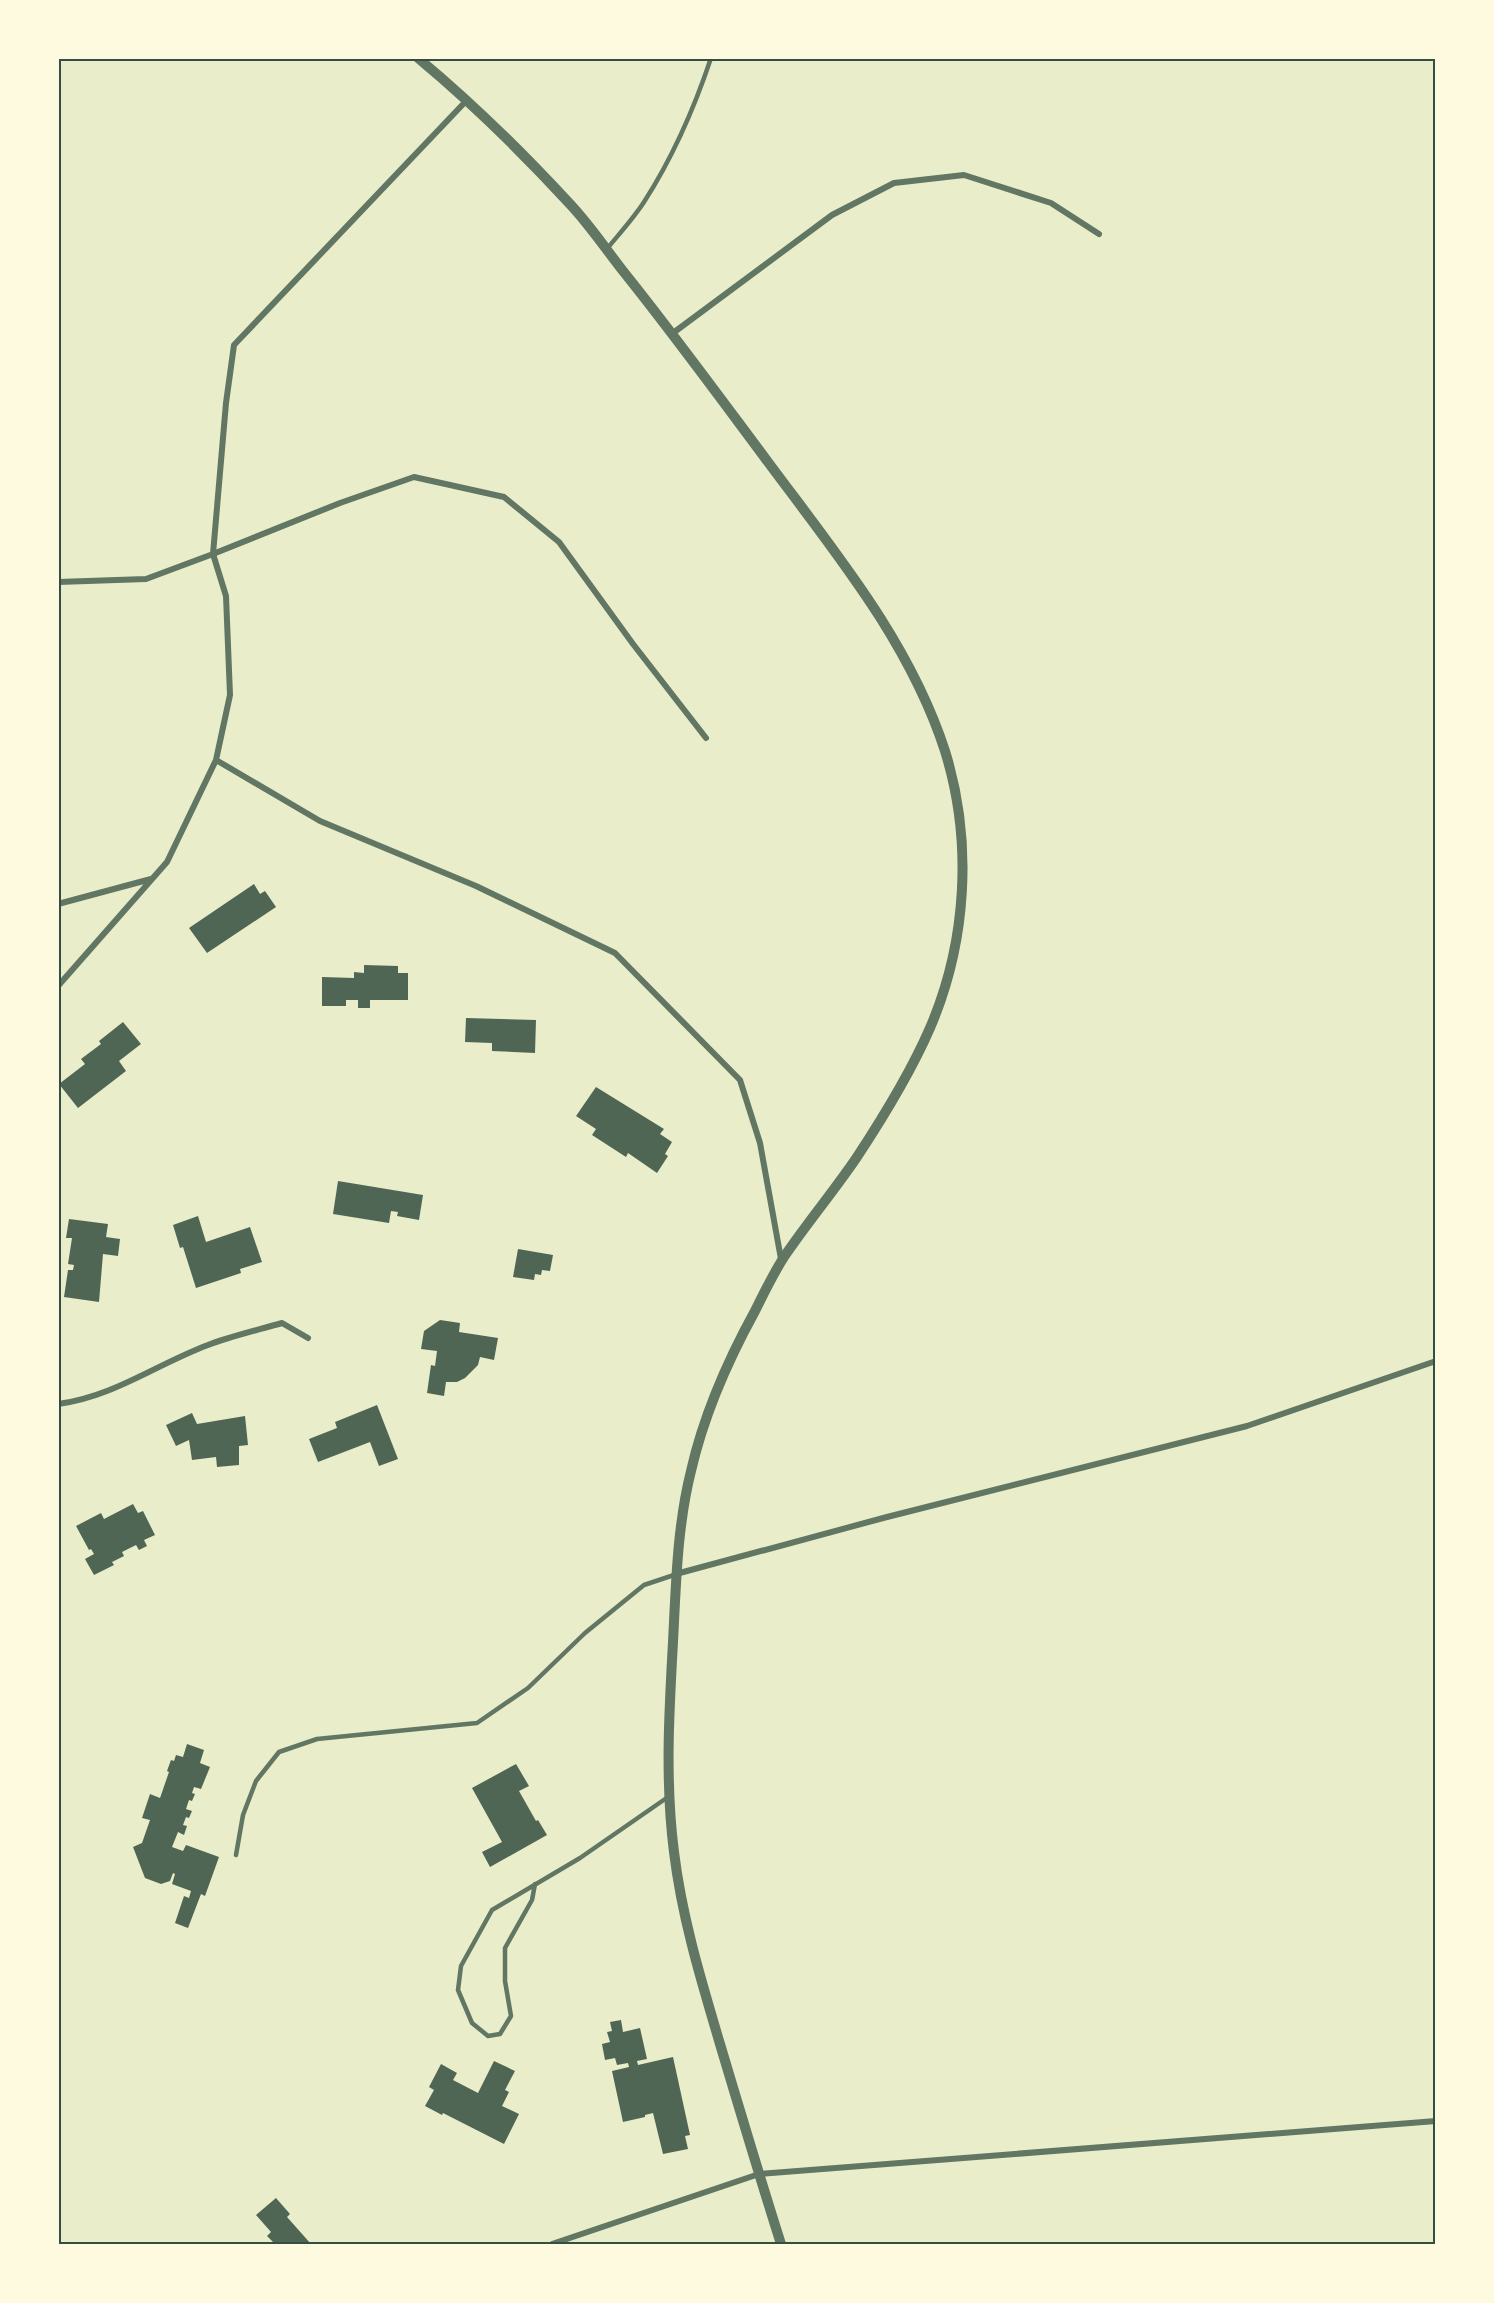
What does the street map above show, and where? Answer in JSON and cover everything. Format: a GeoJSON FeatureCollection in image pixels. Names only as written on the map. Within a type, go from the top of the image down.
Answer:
{"type":"FeatureCollection","features":[{"type":"Feature","properties":{"kind":"street"},"geometry":{"type":"LineString","coordinates":[[418,58],[468,99],[573,207],[673,333],[862,589],[897,642],[920,688],[945,753],[956,800],[962,851],[961,903],[956,948],[947,983],[929,1030],[902,1085],[856,1159],[781,1261],[731,1355],[710,1406],[690,1472],[680,1533],[668,1723],[668,1797],[674,1854],[696,1964],[781,2244]]}},
{"type":"Feature","properties":{"kind":"street"},"geometry":{"type":"LineString","coordinates":[[58,986],[167,862],[216,760],[230,694],[226,596],[213,554],[226,403],[234,345],[468,99]]}},
{"type":"Feature","properties":{"kind":"street"},"geometry":{"type":"LineString","coordinates":[[673,333],[832,215],[894,183],[964,175],[1051,203],[1100,234]]}},
{"type":"Feature","properties":{"kind":"street"},"geometry":{"type":"LineString","coordinates":[[58,582],[146,579],[340,503],[414,477],[504,497],[560,542],[633,644],[706,738]]}},
{"type":"Feature","properties":{"kind":"street"},"geometry":{"type":"LineString","coordinates":[[216,760],[320,821],[476,886],[615,953],[740,1080],[760,1143],[781,1261]]}},
{"type":"Feature","properties":{"kind":"street"},"geometry":{"type":"LineString","coordinates":[[58,904],[152,879]]}},
{"type":"Feature","properties":{"kind":"street"},"geometry":{"type":"LineString","coordinates":[[58,1404],[80,1401],[130,1382],[207,1345],[282,1323],[308,1338]]}},
{"type":"Feature","properties":{"kind":"street"},"geometry":{"type":"LineString","coordinates":[[676,1574],[1247,1426],[1436,1361]]}},
{"type":"Feature","properties":{"kind":"street"},"geometry":{"type":"LineString","coordinates":[[552,2244],[759,2174],[1436,2121]]}},
{"type":"Feature","properties":{"kind":"lane"},"geometry":{"type":"LineString","coordinates":[[606,250],[643,204],[668,163],[695,105],[711,58]]}},
{"type":"Feature","properties":{"kind":"lane"},"geometry":{"type":"LineString","coordinates":[[236,1855],[243,1815],[256,1781],[279,1752],[317,1739],[477,1723],[528,1688],[585,1633],[644,1585],[676,1574]]}},
{"type":"Feature","properties":{"kind":"lane"},"geometry":{"type":"LineString","coordinates":[[534,1884],[532,1900],[505,1948],[506,1981],[511,2016],[500,2034],[488,2036],[472,2023],[458,1990],[461,1966],[492,1910],[534,1884],[623,1830],[668,1797]]}},
{"type":"Feature","properties":{"kind":"building"},"geometry":{"type":"Polygon","coordinates":[[[254,884],[260,894],[265,891],[276,907],[207,953],[189,928],[254,884]]]}},
{"type":"Feature","properties":{"kind":"building"},"geometry":{"type":"Polygon","coordinates":[[[364,965],[398,966],[398,973],[408,973],[408,1000],[370,1000],[370,1008],[358,1008],[358,1000],[346,1000],[346,1006],[322,1006],[322,977],[354,978],[354,972],[364,973],[364,965]]]}},
{"type":"Feature","properties":{"kind":"building"},"geometry":{"type":"Polygon","coordinates":[[[466,1018],[536,1020],[535,1053],[492,1051],[492,1043],[465,1042],[466,1018]]]}},
{"type":"Feature","properties":{"kind":"building"},"geometry":{"type":"Polygon","coordinates":[[[123,1022],[141,1044],[119,1061],[126,1071],[78,1108],[59,1084],[85,1064],[81,1059],[101,1044],[99,1041],[123,1022]]]}},
{"type":"Feature","properties":{"kind":"building"},"geometry":{"type":"Polygon","coordinates":[[[596,1087],[664,1129],[660,1134],[672,1142],[665,1154],[668,1156],[657,1173],[628,1153],[626,1157],[592,1135],[596,1129],[576,1116],[596,1087]]]}},
{"type":"Feature","properties":{"kind":"building"},"geometry":{"type":"Polygon","coordinates":[[[338,1181],[423,1195],[419,1220],[397,1216],[398,1212],[391,1211],[389,1223],[333,1214],[338,1181]]]}},
{"type":"Feature","properties":{"kind":"building"},"geometry":{"type":"Polygon","coordinates":[[[198,1216],[206,1242],[250,1227],[262,1262],[240,1269],[241,1273],[196,1288],[183,1247],[180,1248],[173,1225],[198,1216]]]}},
{"type":"Feature","properties":{"kind":"building"},"geometry":{"type":"Polygon","coordinates":[[[69,1219],[108,1224],[106,1237],[120,1239],[118,1256],[103,1254],[99,1302],[64,1297],[68,1270],[73,1270],[74,1265],[68,1264],[72,1238],[66,1238],[69,1219]]]}},
{"type":"Feature","properties":{"kind":"building"},"geometry":{"type":"Polygon","coordinates":[[[518,1249],[553,1255],[550,1271],[542,1270],[541,1275],[535,1274],[534,1280],[513,1277],[518,1249]]]}},
{"type":"Feature","properties":{"kind":"building"},"geometry":{"type":"Polygon","coordinates":[[[440,1320],[460,1323],[459,1332],[498,1338],[494,1360],[480,1357],[478,1365],[465,1378],[457,1382],[446,1382],[444,1396],[427,1393],[431,1365],[435,1366],[437,1351],[421,1349],[424,1331],[440,1320]]]}},
{"type":"Feature","properties":{"kind":"building"},"geometry":{"type":"Polygon","coordinates":[[[377,1405],[398,1459],[379,1466],[370,1442],[318,1462],[309,1439],[337,1428],[335,1422],[377,1405]]]}},
{"type":"Feature","properties":{"kind":"building"},"geometry":{"type":"Polygon","coordinates":[[[192,1413],[197,1424],[245,1416],[248,1445],[239,1446],[239,1465],[217,1467],[216,1457],[192,1460],[189,1440],[176,1446],[166,1425],[192,1413]]]}},
{"type":"Feature","properties":{"kind":"building"},"geometry":{"type":"Polygon","coordinates":[[[133,1504],[138,1513],[143,1511],[155,1535],[144,1540],[147,1546],[139,1550],[136,1545],[122,1552],[124,1556],[112,1562],[114,1565],[94,1575],[85,1559],[94,1554],[91,1549],[89,1550],[76,1526],[101,1513],[104,1519],[133,1504]]]}},
{"type":"Feature","properties":{"kind":"building"},"geometry":{"type":"Polygon","coordinates":[[[187,1744],[204,1750],[200,1763],[210,1767],[201,1789],[194,1787],[192,1793],[195,1794],[192,1801],[189,1800],[186,1809],[192,1811],[189,1818],[186,1817],[183,1825],[187,1826],[184,1835],[178,1832],[172,1847],[183,1851],[186,1845],[219,1857],[205,1896],[201,1894],[188,1928],[175,1923],[184,1896],[189,1898],[191,1891],[172,1884],[175,1874],[173,1873],[170,1881],[161,1884],[145,1878],[133,1847],[142,1843],[150,1820],[142,1818],[150,1794],[160,1798],[171,1760],[174,1761],[176,1755],[183,1757],[187,1744]]]}},
{"type":"Feature","properties":{"kind":"building"},"geometry":{"type":"Polygon","coordinates":[[[516,1764],[529,1786],[519,1791],[547,1835],[490,1867],[482,1852],[502,1842],[472,1788],[516,1764]]]}},
{"type":"Feature","properties":{"kind":"building"},"geometry":{"type":"Polygon","coordinates":[[[621,2020],[623,2032],[640,2028],[647,2059],[637,2061],[638,2065],[673,2057],[690,2135],[685,2136],[688,2149],[663,2154],[653,2113],[623,2122],[612,2071],[629,2067],[628,2063],[617,2065],[615,2058],[605,2060],[602,2044],[610,2042],[607,2032],[612,2031],[610,2022],[621,2020]]]}},
{"type":"Feature","properties":{"kind":"building"},"geometry":{"type":"Polygon","coordinates":[[[494,2061],[515,2071],[505,2090],[509,2092],[502,2106],[519,2114],[504,2144],[425,2106],[434,2090],[429,2087],[441,2064],[457,2073],[453,2080],[478,2093],[494,2061]]]}},
{"type":"Feature","properties":{"kind":"building"},"geometry":{"type":"Polygon","coordinates":[[[276,2198],[290,2214],[287,2217],[311,2244],[275,2244],[267,2236],[271,2232],[256,2215],[276,2198]]]}}]}
